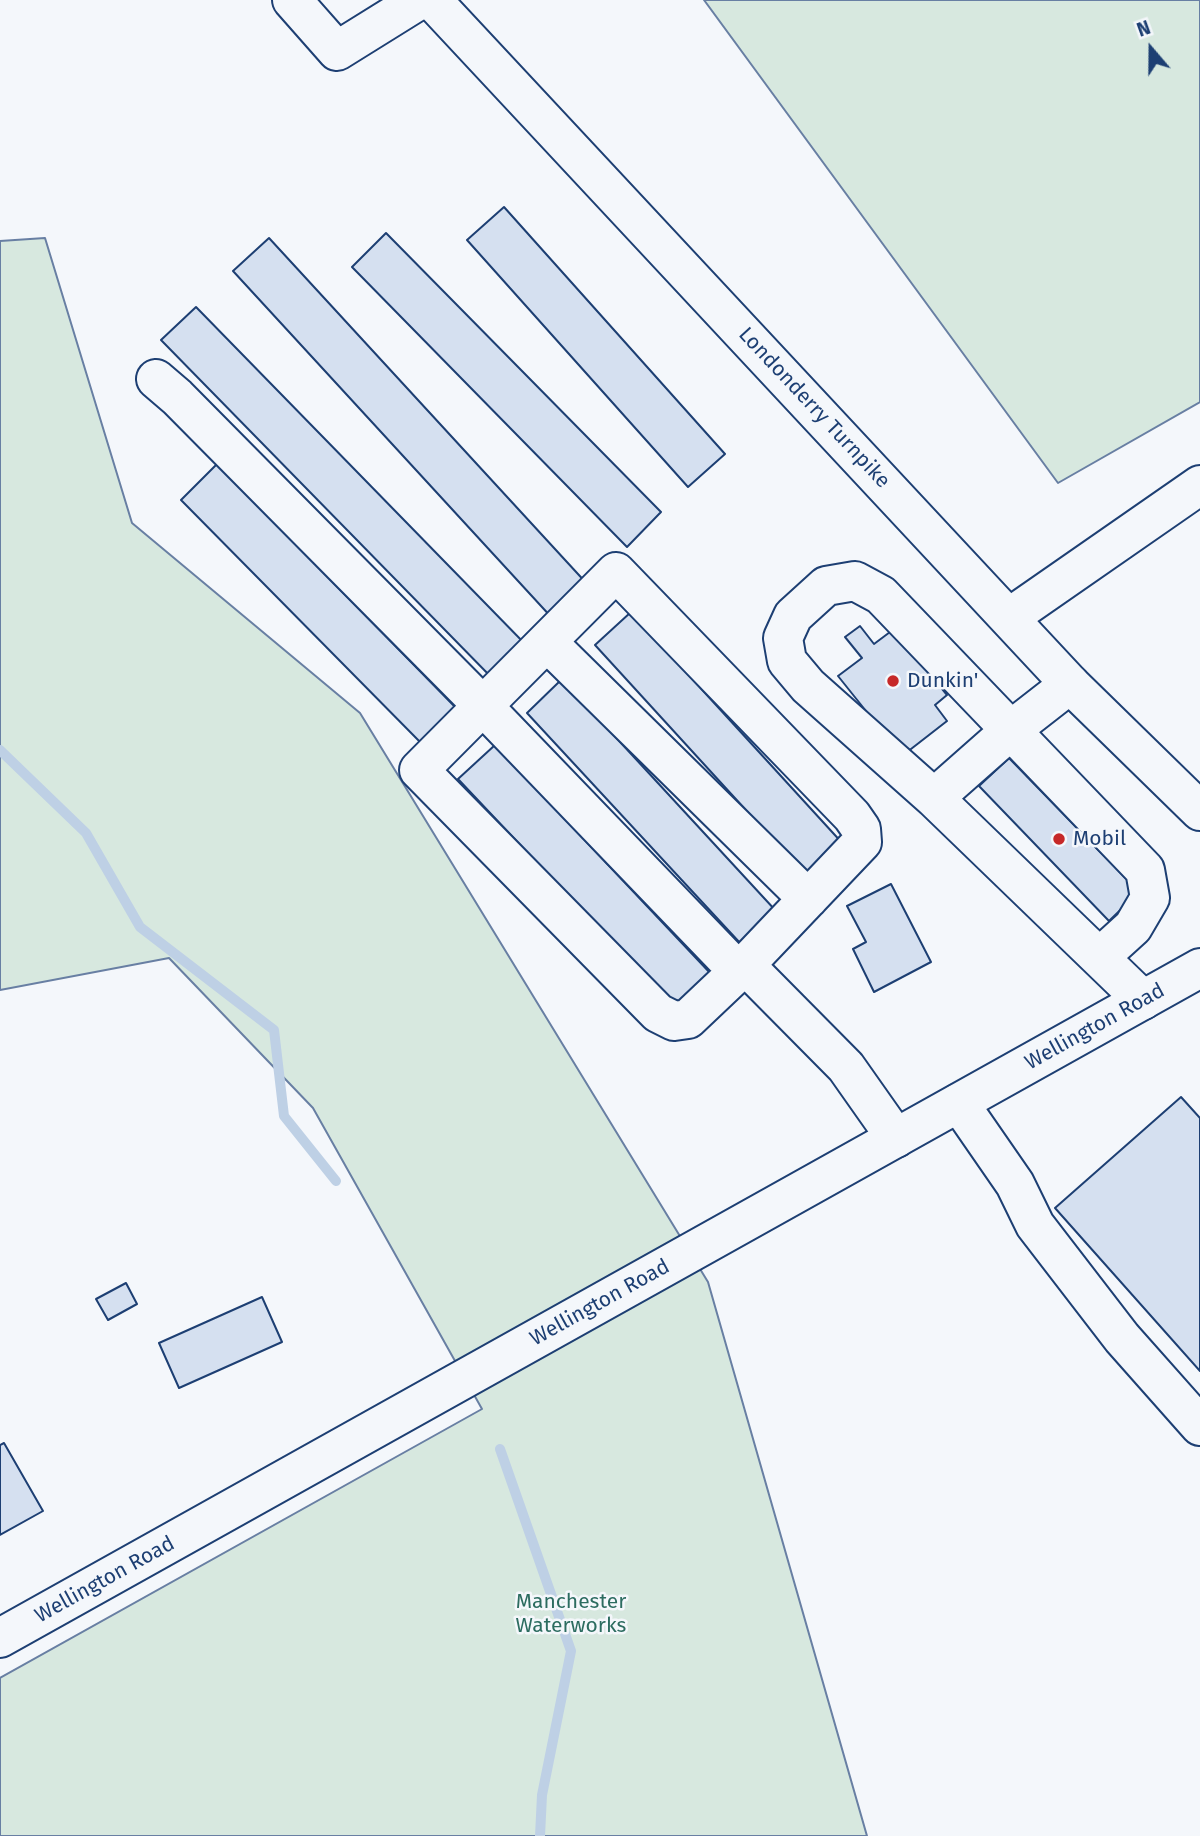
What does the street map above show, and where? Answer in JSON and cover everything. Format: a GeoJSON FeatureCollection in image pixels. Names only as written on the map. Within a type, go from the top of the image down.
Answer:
{"type":"FeatureCollection","features":[{"type":"Feature","properties":{"kind":"main road"},"geometry":{"type":"LineString","coordinates":[[292,0],[337,51],[419,0]]}},
{"type":"Feature","properties":{"kind":"main road","name":"Londonderry Turnpike"},"geometry":{"type":"LineString","coordinates":[[432,0],[1070,684],[1200,811]]}},
{"type":"Feature","properties":{"kind":"main road"},"geometry":{"type":"LineString","coordinates":[[156,379],[177,397],[741,968],[846,1067],[896,1138]]}},
{"type":"Feature","properties":{"kind":"main road"},"geometry":{"type":"LineString","coordinates":[[1010,617],[1200,485]]}},
{"type":"Feature","properties":{"kind":"main road"},"geometry":{"type":"LineString","coordinates":[[616,572],[852,816],[861,829],[862,842],[808,900],[688,1019],[674,1021],[657,1013],[419,770],[483,706],[616,572]]}},
{"type":"Feature","properties":{"kind":"main road"},"geometry":{"type":"LineString","coordinates":[[1100,957],[1133,927],[1150,898],[1145,870],[881,595],[855,581],[827,586],[793,616],[783,638],[787,660],[808,686],[934,799],[1143,1000]]}},
{"type":"Feature","properties":{"kind":"main road"},"geometry":{"type":"LineString","coordinates":[[547,642],[808,900]]}},
{"type":"Feature","properties":{"kind":"main road"},"geometry":{"type":"LineString","coordinates":[[934,799],[1011,730],[1070,684]]}},
{"type":"Feature","properties":{"kind":"main road","name":"Wellington Road"},"geometry":{"type":"LineString","coordinates":[[0,1638],[1200,968]]}},
{"type":"Feature","properties":{"kind":"main road"},"geometry":{"type":"LineString","coordinates":[[959,1103],[1015,1184],[1035,1225],[1122,1338],[1200,1426]]}},
{"type":"Feature","properties":{"kind":"green space"},"geometry":{"type":"Polygon","coordinates":[[[704,0],[1200,0],[1200,402],[1058,483],[704,0]]]}},
{"type":"Feature","properties":{"kind":"green space","name":"Manchester Waterworks"},"geometry":{"type":"Polygon","coordinates":[[[45,238],[132,523],[360,713],[708,1282],[867,1836],[0,1836],[0,1678],[482,1409],[313,1108],[169,958],[0,990],[0,241],[45,238]]]}},
{"type":"Feature","properties":{"kind":"building"},"geometry":{"type":"Polygon","coordinates":[[[504,207],[725,454],[688,487],[467,240],[504,207]]]}},
{"type":"Feature","properties":{"kind":"building"},"geometry":{"type":"Polygon","coordinates":[[[386,233],[661,512],[627,547],[352,267],[386,233]]]}},
{"type":"Feature","properties":{"kind":"building"},"geometry":{"type":"Polygon","coordinates":[[[269,238],[589,586],[553,619],[233,271],[269,238]]]}},
{"type":"Feature","properties":{"kind":"building"},"geometry":{"type":"Polygon","coordinates":[[[196,307],[528,647],[494,680],[161,340],[196,307]]]}},
{"type":"Feature","properties":{"kind":"building"},"geometry":{"type":"Polygon","coordinates":[[[217,464],[460,712],[425,747],[181,500],[217,464]]]}},
{"type":"Feature","properties":{"kind":"building"},"geometry":{"type":"Polygon","coordinates":[[[631,612],[844,845],[808,878],[595,645],[631,612]]]}},
{"type":"Feature","properties":{"kind":"building"},"geometry":{"type":"Polygon","coordinates":[[[860,626],[874,644],[894,629],[947,695],[935,705],[947,721],[902,756],[838,676],[862,658],[845,637],[860,626]]]}},
{"type":"Feature","properties":{"kind":"building"},"geometry":{"type":"Polygon","coordinates":[[[562,679],[776,911],[741,944],[527,713],[562,679]]]}},
{"type":"Feature","properties":{"kind":"building"},"geometry":{"type":"Polygon","coordinates":[[[495,745],[712,975],[675,1009],[458,779],[495,745]]]}},
{"type":"Feature","properties":{"kind":"building","name":"Mobil"},"geometry":{"type":"Polygon","coordinates":[[[1009,758],[1139,892],[1109,921],[979,786],[1009,758]]]}},
{"type":"Feature","properties":{"kind":"building"},"geometry":{"type":"Polygon","coordinates":[[[891,884],[931,962],[874,992],[853,949],[866,942],[847,906],[891,884]]]}},
{"type":"Feature","properties":{"kind":"building"},"geometry":{"type":"Polygon","coordinates":[[[1181,1097],[1200,1118],[1200,1371],[1055,1208],[1181,1097]]]}},
{"type":"Feature","properties":{"kind":"building"},"geometry":{"type":"Polygon","coordinates":[[[126,1283],[137,1304],[108,1320],[96,1299],[126,1283]]]}},
{"type":"Feature","properties":{"kind":"building"},"geometry":{"type":"Polygon","coordinates":[[[262,1297],[282,1342],[179,1388],[159,1343],[262,1297]]]}},
{"type":"Feature","properties":{"kind":"building"},"geometry":{"type":"Polygon","coordinates":[[[4,1443],[43,1511],[0,1535],[0,1445],[4,1443]]]}},
{"type":"Feature","properties":{"kind":"waterway"},"geometry":{"type":"LineString","coordinates":[[0,750],[86,833],[140,927],[274,1030],[284,1116],[336,1181]]}},
{"type":"Feature","properties":{"kind":"waterway"},"geometry":{"type":"LineString","coordinates":[[500,1449],[571,1651],[542,1795],[540,1836]]}},
{"type":"Feature","properties":{"kind":"place","name":"Dunkin'"},"geometry":{"type":"Point","coordinates":[893,681]}},
{"type":"Feature","properties":{"kind":"place","name":"Mobil"},"geometry":{"type":"Point","coordinates":[1059,839]}}]}
